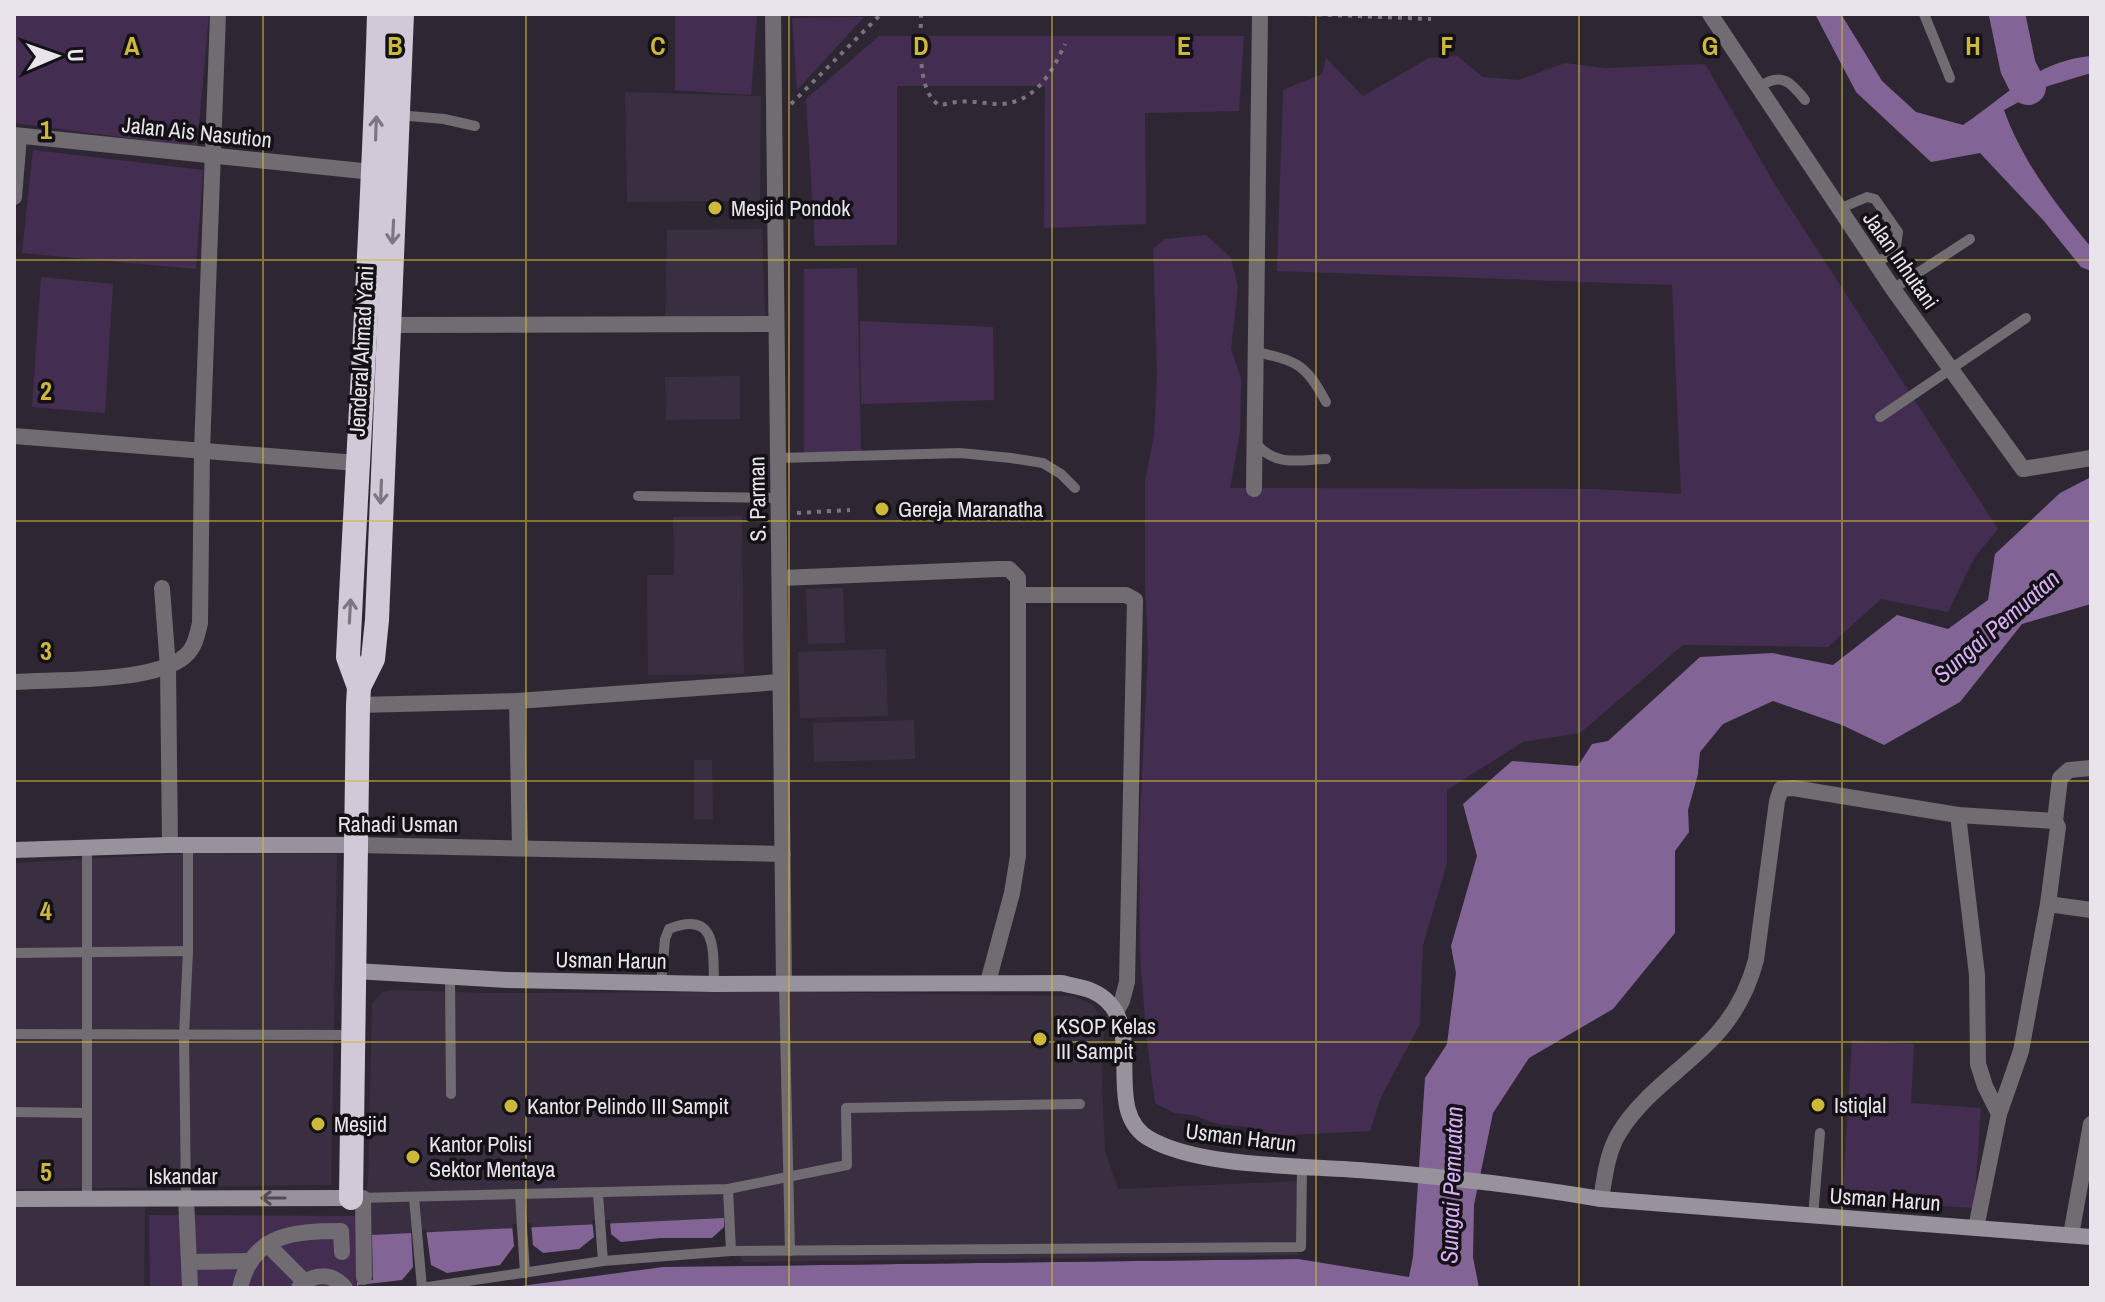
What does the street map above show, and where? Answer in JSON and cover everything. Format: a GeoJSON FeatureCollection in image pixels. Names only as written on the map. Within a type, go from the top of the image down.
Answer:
{"type":"FeatureCollection","features":[{"type":"Feature","properties":{"kind":"highway","name":"Jenderal Ahmad Yani"},"geometry":{"type":"LineString","coordinates":[[359,696],[373,659],[377,620],[388,325],[379,14]]}},
{"type":"Feature","properties":{"kind":"highway","name":"Jenderal Ahmad Yani"},"geometry":{"type":"LineString","coordinates":[[357,1198],[354,1035],[359,696],[348,657],[357,463],[385,173],[398,115],[402,14]]}},
{"type":"Feature","properties":{"kind":"street"},"geometry":{"type":"LineString","coordinates":[[14,682],[140,674],[168,668],[187,655],[195,643],[200,623],[202,451],[218,14]]}},
{"type":"Feature","properties":{"kind":"street","name":"S. Parman"},"geometry":{"type":"LineString","coordinates":[[773,14],[784,984]]}},
{"type":"Feature","properties":{"kind":"street"},"geometry":{"type":"LineString","coordinates":[[1254,489],[1260,14]]}},
{"type":"Feature","properties":{"kind":"street","name":"Jalan Inhutani"},"geometry":{"type":"LineString","coordinates":[[1710,14],[1893,289],[2023,469],[2091,458]]}},
{"type":"Feature","properties":{"kind":"street"},"geometry":{"type":"LineString","coordinates":[[14,197],[17,135]]}},
{"type":"Feature","properties":{"kind":"street","name":"Jalan Ais Nasution"},"geometry":{"type":"LineString","coordinates":[[17,135],[385,173]]}},
{"type":"Feature","properties":{"kind":"street"},"geometry":{"type":"LineString","coordinates":[[388,325],[776,324]]}},
{"type":"Feature","properties":{"kind":"street"},"geometry":{"type":"LineString","coordinates":[[14,436],[357,463]]}},
{"type":"Feature","properties":{"kind":"street"},"geometry":{"type":"LineString","coordinates":[[781,578],[1009,569],[1018,578],[1018,856],[1012,893],[988,982]]}},
{"type":"Feature","properties":{"kind":"street"},"geometry":{"type":"LineString","coordinates":[[162,588],[168,668],[170,845]]}},
{"type":"Feature","properties":{"kind":"street"},"geometry":{"type":"LineString","coordinates":[[1019,595],[1126,595],[1135,600],[1127,982],[1116,1012]]}},
{"type":"Feature","properties":{"kind":"street"},"geometry":{"type":"LineString","coordinates":[[359,696],[517,701],[780,682]]}},
{"type":"Feature","properties":{"kind":"street"},"geometry":{"type":"LineString","coordinates":[[517,701],[520,847]]}},
{"type":"Feature","properties":{"kind":"street"},"geometry":{"type":"LineString","coordinates":[[1976,1228],[1999,1114],[2021,1051],[2048,904],[2062,774],[2069,770],[2091,768]]}},
{"type":"Feature","properties":{"kind":"street"},"geometry":{"type":"LineString","coordinates":[[1601,1199],[1609,1153],[1619,1134],[1637,1109],[1711,1040],[1738,1006],[1752,976],[1781,789],[1793,788],[1958,815],[2055,821]]}},
{"type":"Feature","properties":{"kind":"street"},"geometry":{"type":"LineString","coordinates":[[1958,815],[1977,975],[1978,1064],[1999,1114]]}},
{"type":"Feature","properties":{"kind":"street","name":"Rahadi Usman"},"geometry":{"type":"LineString","coordinates":[[14,850],[170,845],[356,845],[783,854]]}},
{"type":"Feature","properties":{"kind":"street"},"geometry":{"type":"LineString","coordinates":[[2048,904],[2091,910]]}},
{"type":"Feature","properties":{"kind":"street","name":"Usman Harun"},"geometry":{"type":"LineString","coordinates":[[355,971],[450,977],[714,984],[1062,983],[1091,990],[1106,1000],[1116,1012],[1124,1043],[1126,1100],[1132,1121],[1146,1137],[1173,1151],[1253,1163],[1533,1187],[1601,1199],[2091,1237]]}},
{"type":"Feature","properties":{"kind":"street"},"geometry":{"type":"LineString","coordinates":[[2071,1235],[2091,1124]]}},
{"type":"Feature","properties":{"kind":"street"},"geometry":{"type":"LineString","coordinates":[[186,1198],[187,1287]]}},
{"type":"Feature","properties":{"kind":"street"},"geometry":{"type":"LineString","coordinates":[[357,1198],[365,1283]]}},
{"type":"Feature","properties":{"kind":"street","name":"Iskandar"},"geometry":{"type":"LineString","coordinates":[[14,1199],[357,1198]]}},
{"type":"Feature","properties":{"kind":"street"},"geometry":{"type":"LineString","coordinates":[[240,1288],[251,1261],[267,1244],[278,1238],[301,1231],[341,1231],[342,1252]]}},
{"type":"Feature","properties":{"kind":"street"},"geometry":{"type":"LineString","coordinates":[[267,1244],[302,1285],[319,1276],[327,1276],[345,1288]]}},
{"type":"Feature","properties":{"kind":"street"},"geometry":{"type":"LineString","coordinates":[[189,1262],[251,1261]]}},
{"type":"Feature","properties":{"kind":"lane"},"geometry":{"type":"LineString","coordinates":[[1924,14],[1950,78]]}},
{"type":"Feature","properties":{"kind":"lane"},"geometry":{"type":"LineString","coordinates":[[1759,87],[1769,80],[1783,79],[1792,84],[1805,100]]}},
{"type":"Feature","properties":{"kind":"lane"},"geometry":{"type":"LineString","coordinates":[[398,115],[444,119],[475,126]]}},
{"type":"Feature","properties":{"kind":"lane"},"geometry":{"type":"LineString","coordinates":[[1839,209],[1867,197],[1875,199],[1898,232],[1895,253],[1876,262]]}},
{"type":"Feature","properties":{"kind":"lane"},"geometry":{"type":"LineString","coordinates":[[1893,289],[1970,239]]}},
{"type":"Feature","properties":{"kind":"lane"},"geometry":{"type":"LineString","coordinates":[[1880,417],[2026,318]]}},
{"type":"Feature","properties":{"kind":"lane"},"geometry":{"type":"LineString","coordinates":[[1256,352],[1288,359],[1299,366],[1313,378],[1326,402]]}},
{"type":"Feature","properties":{"kind":"lane"},"geometry":{"type":"LineString","coordinates":[[1255,443],[1277,461],[1326,459]]}},
{"type":"Feature","properties":{"kind":"lane"},"geometry":{"type":"LineString","coordinates":[[779,458],[960,453],[1011,458],[1043,463],[1061,474],[1075,488]]}},
{"type":"Feature","properties":{"kind":"lane"},"geometry":{"type":"LineString","coordinates":[[638,496],[779,498]]}},
{"type":"Feature","properties":{"kind":"lane"},"geometry":{"type":"LineString","coordinates":[[186,1198],[184,1035],[188,845]]}},
{"type":"Feature","properties":{"kind":"lane"},"geometry":{"type":"LineString","coordinates":[[87,848],[87,1198]]}},
{"type":"Feature","properties":{"kind":"lane"},"geometry":{"type":"LineString","coordinates":[[661,983],[665,939],[669,929],[682,924],[699,925],[707,930],[713,940],[714,984]]}},
{"type":"Feature","properties":{"kind":"lane"},"geometry":{"type":"LineString","coordinates":[[14,953],[188,951]]}},
{"type":"Feature","properties":{"kind":"lane"},"geometry":{"type":"LineString","coordinates":[[450,977],[451,1094]]}},
{"type":"Feature","properties":{"kind":"lane"},"geometry":{"type":"LineString","coordinates":[[784,984],[790,1251]]}},
{"type":"Feature","properties":{"kind":"lane"},"geometry":{"type":"LineString","coordinates":[[14,1034],[354,1035]]}},
{"type":"Feature","properties":{"kind":"lane"},"geometry":{"type":"LineString","coordinates":[[357,1198],[728,1189],[847,1165],[846,1108],[1080,1104]]}},
{"type":"Feature","properties":{"kind":"lane"},"geometry":{"type":"LineString","coordinates":[[14,1112],[87,1113]]}},
{"type":"Feature","properties":{"kind":"lane"},"geometry":{"type":"LineString","coordinates":[[1813,1216],[1820,1133]]}},
{"type":"Feature","properties":{"kind":"lane"},"geometry":{"type":"LineString","coordinates":[[414,1197],[422,1288],[603,1261],[731,1251],[1301,1247],[1302,1166]]}},
{"type":"Feature","properties":{"kind":"lane"},"geometry":{"type":"LineString","coordinates":[[728,1189],[731,1251]]}},
{"type":"Feature","properties":{"kind":"lane"},"geometry":{"type":"LineString","coordinates":[[598,1194],[603,1261]]}},
{"type":"Feature","properties":{"kind":"lane"},"geometry":{"type":"LineString","coordinates":[[520,1195],[525,1273]]}},
{"type":"Feature","properties":{"kind":"path"},"geometry":{"type":"LineString","coordinates":[[787,109],[881,14]]}},
{"type":"Feature","properties":{"kind":"path"},"geometry":{"type":"LineString","coordinates":[[921,14],[921,72],[933,102],[939,105],[1017,101],[1034,92],[1053,71],[1065,44]]}},
{"type":"Feature","properties":{"kind":"path"},"geometry":{"type":"LineString","coordinates":[[1308,14],[1431,19]]}},
{"type":"Feature","properties":{"kind":"path"},"geometry":{"type":"LineString","coordinates":[[794,513],[850,510]]}},
{"type":"Feature","properties":{"kind":"shaded area"},"geometry":{"type":"Polygon","coordinates":[[[14,14],[209,14],[197,147],[14,123],[14,14]]]}},
{"type":"Feature","properties":{"kind":"shaded area"},"geometry":{"type":"Polygon","coordinates":[[[675,14],[757,14],[751,95],[675,90],[675,14]]]}},
{"type":"Feature","properties":{"kind":"shaded area"},"geometry":{"type":"Polygon","coordinates":[[[864,17],[797,90],[792,18],[864,17]]]}},
{"type":"Feature","properties":{"kind":"shaded area"},"geometry":{"type":"Polygon","coordinates":[[[879,36],[1244,36],[1239,111],[1145,113],[1146,224],[1044,228],[1045,86],[897,86],[897,245],[815,246],[806,99],[879,36]]]}},
{"type":"Feature","properties":{"kind":"shaded area"},"geometry":{"type":"Polygon","coordinates":[[[1457,56],[1483,77],[1519,80],[1565,63],[1605,68],[1705,64],[1774,183],[1998,529],[1974,558],[1948,612],[1881,599],[1828,647],[1683,645],[1580,733],[1523,742],[1447,790],[1447,863],[1423,945],[1420,1024],[1381,1097],[1370,1131],[1270,1136],[1247,1127],[1217,1124],[1193,1115],[1174,1113],[1155,1103],[1140,954],[1139,839],[1148,651],[1145,482],[1154,435],[1157,376],[1153,249],[1165,239],[1206,235],[1231,258],[1238,287],[1231,349],[1241,378],[1240,432],[1230,488],[1596,489],[1681,494],[1672,285],[1277,271],[1283,90],[1322,74],[1326,58],[1363,96],[1429,58],[1457,56]]]}},
{"type":"Feature","properties":{"kind":"shaded area"},"geometry":{"type":"Polygon","coordinates":[[[625,92],[761,96],[760,201],[627,202],[625,92]]]}},
{"type":"Feature","properties":{"kind":"shaded area"},"geometry":{"type":"Polygon","coordinates":[[[33,150],[203,170],[196,269],[22,253],[33,150]]]}},
{"type":"Feature","properties":{"kind":"shaded area"},"geometry":{"type":"Polygon","coordinates":[[[762,229],[765,317],[665,320],[667,230],[762,229]]]}},
{"type":"Feature","properties":{"kind":"shaded area"},"geometry":{"type":"Polygon","coordinates":[[[857,268],[861,452],[804,454],[804,269],[857,268]]]}},
{"type":"Feature","properties":{"kind":"shaded area"},"geometry":{"type":"Polygon","coordinates":[[[41,277],[113,284],[105,413],[32,407],[41,277]]]}},
{"type":"Feature","properties":{"kind":"shaded area"},"geometry":{"type":"Polygon","coordinates":[[[860,321],[993,327],[994,400],[861,404],[860,321]]]}},
{"type":"Feature","properties":{"kind":"shaded area"},"geometry":{"type":"Polygon","coordinates":[[[740,376],[740,419],[666,420],[665,377],[740,376]]]}},
{"type":"Feature","properties":{"kind":"shaded area"},"geometry":{"type":"Polygon","coordinates":[[[742,516],[744,674],[648,675],[647,575],[674,575],[673,517],[742,516]]]}},
{"type":"Feature","properties":{"kind":"shaded area"},"geometry":{"type":"Polygon","coordinates":[[[843,588],[845,643],[808,644],[806,589],[843,588]]]}},
{"type":"Feature","properties":{"kind":"shaded area"},"geometry":{"type":"Polygon","coordinates":[[[886,649],[888,716],[800,718],[798,652],[886,649]]]}},
{"type":"Feature","properties":{"kind":"shaded area"},"geometry":{"type":"Polygon","coordinates":[[[914,720],[915,759],[814,762],[813,723],[914,720]]]}},
{"type":"Feature","properties":{"kind":"shaded area"},"geometry":{"type":"Polygon","coordinates":[[[694,760],[712,760],[713,819],[694,819],[694,760]]]}},
{"type":"Feature","properties":{"kind":"shaded area"},"geometry":{"type":"Polygon","coordinates":[[[198,853],[337,854],[331,1185],[14,1189],[14,863],[198,853]]]}},
{"type":"Feature","properties":{"kind":"shaded area"},"geometry":{"type":"Polygon","coordinates":[[[383,992],[1073,996],[1093,1005],[1104,1024],[1102,1084],[1105,1151],[1118,1189],[1299,1181],[1298,1259],[663,1267],[358,1288],[359,1212],[368,1185],[372,1004],[383,992]]]}},
{"type":"Feature","properties":{"kind":"shaded area"},"geometry":{"type":"Polygon","coordinates":[[[1852,1040],[1914,1044],[1911,1103],[1981,1108],[1974,1208],[1842,1200],[1852,1040]]]}},
{"type":"Feature","properties":{"kind":"shaded area"},"geometry":{"type":"Polygon","coordinates":[[[14,1206],[145,1206],[144,1288],[14,1288],[14,1206]]]}},
{"type":"Feature","properties":{"kind":"shaded area"},"geometry":{"type":"Polygon","coordinates":[[[149,1215],[356,1216],[357,1288],[150,1288],[149,1215]]]}},
{"type":"Feature","properties":{"kind":"water"},"geometry":{"type":"Polygon","coordinates":[[[1815,14],[1841,14],[1882,81],[1916,112],[1963,125],[2038,72],[2071,59],[2091,56],[2091,73],[2048,86],[2004,110],[2030,165],[2091,247],[2091,271],[2081,267],[2044,221],[1980,153],[1931,162],[1856,92],[1815,14]]]}},
{"type":"Feature","properties":{"kind":"water"},"geometry":{"type":"Polygon","coordinates":[[[2091,477],[2091,604],[2022,624],[1960,702],[1884,745],[1842,725],[1773,701],[1723,724],[1700,752],[1698,774],[1688,810],[1689,832],[1675,851],[1675,933],[1613,1009],[1529,1058],[1493,1113],[1474,1205],[1473,1257],[1479,1288],[357,1288],[357,1282],[373,1280],[372,1235],[724,1218],[724,1227],[740,1266],[1298,1259],[1409,1277],[1425,1078],[1447,1044],[1456,973],[1451,946],[1477,856],[1463,804],[1512,761],[1578,766],[1592,744],[1608,741],[1700,657],[1772,653],[1833,665],[1897,615],[1948,629],[1988,600],[1995,554],[2060,493],[2091,477]]]}},
{"type":"Feature","properties":{"kind":"pier"},"geometry":{"type":"Polygon","coordinates":[[[724,1214],[743,1262],[1298,1255],[1298,1259],[663,1267],[506,1288],[358,1288],[358,1285],[402,1280],[413,1267],[411,1230],[426,1229],[431,1265],[447,1273],[500,1265],[514,1246],[512,1224],[531,1223],[533,1245],[543,1253],[579,1249],[594,1237],[592,1220],[610,1220],[611,1234],[621,1242],[712,1238],[724,1227],[724,1214]]]}},
{"type":"Feature","properties":{"kind":"waterway","name":"Sungai Pemuatan"},"geometry":{"type":"LineString","coordinates":[[2007,14],[2018,67],[2028,87]]}},
{"type":"Feature","properties":{"kind":"place","name":"Mesjid Pondok"},"geometry":{"type":"Point","coordinates":[715,208]}},
{"type":"Feature","properties":{"kind":"place","name":"Gereja Maranatha"},"geometry":{"type":"Point","coordinates":[882,509]}},
{"type":"Feature","properties":{"kind":"place","name":"KSOP Kelas III Sampit"},"geometry":{"type":"Point","coordinates":[1040,1039]}},
{"type":"Feature","properties":{"kind":"place","name":"Istiqlal"},"geometry":{"type":"Point","coordinates":[1818,1105]}},
{"type":"Feature","properties":{"kind":"place","name":"Kantor Pelindo III Sampit"},"geometry":{"type":"Point","coordinates":[511,1106]}},
{"type":"Feature","properties":{"kind":"place","name":"Mesjid"},"geometry":{"type":"Point","coordinates":[318,1124]}},
{"type":"Feature","properties":{"kind":"place","name":"Kantor Polisi Sektor Mentaya"},"geometry":{"type":"Point","coordinates":[413,1157]}}]}
